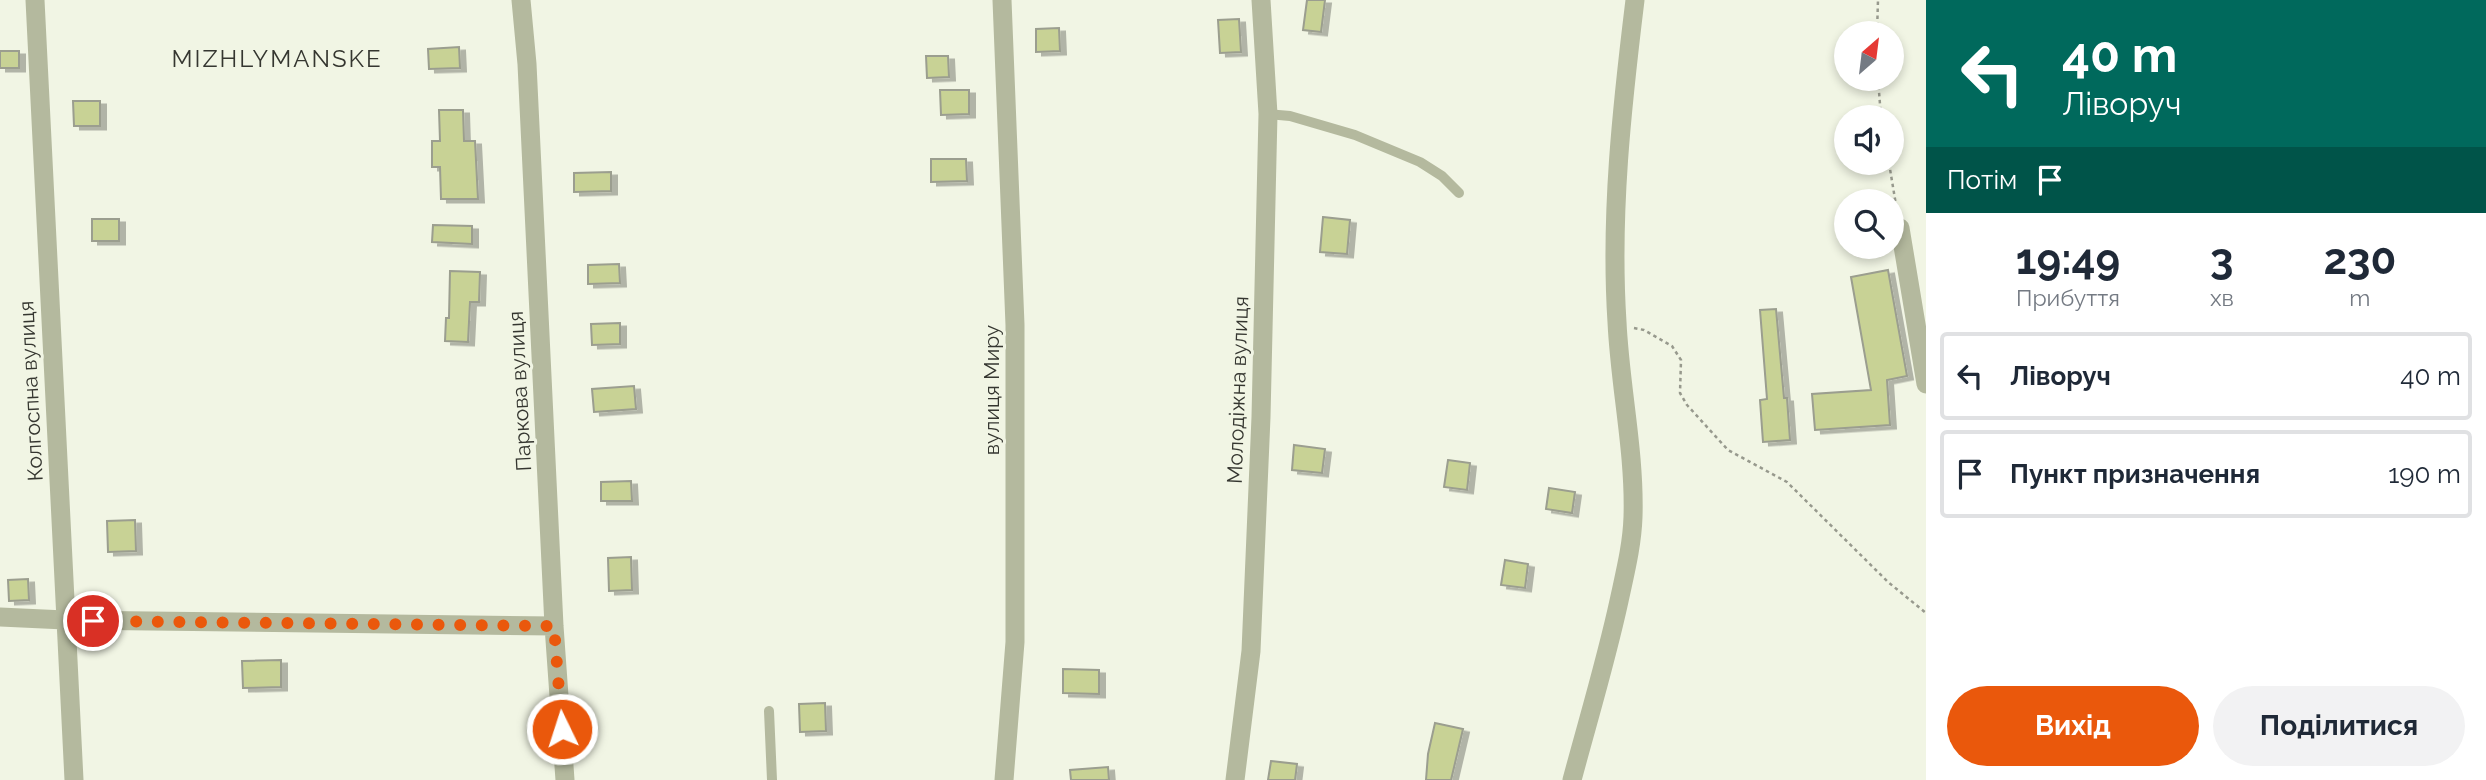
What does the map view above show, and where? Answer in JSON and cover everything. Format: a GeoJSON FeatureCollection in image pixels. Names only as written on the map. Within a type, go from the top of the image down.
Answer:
{"type":"FeatureCollection","features":[{"type":"Feature","properties":{"kind":"street","name":"Колгоспна вулиця"},"geometry":{"type":"LineString","coordinates":[[35,0],[74,780]]}},
{"type":"Feature","properties":{"kind":"street","name":"Паркова вулиця"},"geometry":{"type":"LineString","coordinates":[[521,0],[527,64],[554,626],[565,780]]}},
{"type":"Feature","properties":{"kind":"street","name":"вулиця Миру"},"geometry":{"type":"LineString","coordinates":[[1002,0],[1015,339],[1015,642],[1004,780]]}},
{"type":"Feature","properties":{"kind":"street","name":"Молодіжна вулиця"},"geometry":{"type":"LineString","coordinates":[[1236,780],[1252,637],[1262,402],[1268,114],[1261,0]]}},
{"type":"Feature","properties":{"kind":"street"},"geometry":{"type":"LineString","coordinates":[[1572,780],[1614,626],[1628,560],[1633,517],[1628,428],[1617,324],[1615,262],[1622,107],[1635,0]]}},
{"type":"Feature","properties":{"kind":"street"},"geometry":{"type":"LineString","coordinates":[[1904,252],[1926,384]]}},
{"type":"Feature","properties":{"kind":"street"},"geometry":{"type":"LineString","coordinates":[[0,617],[65,621],[554,626]]}},
{"type":"Feature","properties":{"kind":"lane"},"geometry":{"type":"LineString","coordinates":[[1268,114],[1290,116],[1355,135],[1410,158],[1441,176],[1459,193]]}},
{"type":"Feature","properties":{"kind":"lane"},"geometry":{"type":"LineString","coordinates":[[769,711],[772,780]]}},
{"type":"Feature","properties":{"kind":"path"},"geometry":{"type":"LineString","coordinates":[[1877,21],[1878,0]]}},
{"type":"Feature","properties":{"kind":"path"},"geometry":{"type":"LineString","coordinates":[[1617,324],[1644,330],[1672,346],[1681,360],[1680,393],[1687,405],[1728,450],[1787,482],[1888,582],[1926,613]]}},
{"type":"Feature","properties":{"kind":"building"},"geometry":{"type":"Polygon","coordinates":[[[1307,0],[1325,0],[1321,32],[1303,30],[1307,0]]]}},
{"type":"Feature","properties":{"kind":"building"},"geometry":{"type":"Polygon","coordinates":[[[1239,19],[1241,52],[1220,53],[1218,20],[1239,19]]]}},
{"type":"Feature","properties":{"kind":"building"},"geometry":{"type":"Polygon","coordinates":[[[1059,28],[1060,51],[1036,52],[1036,29],[1059,28]]]}},
{"type":"Feature","properties":{"kind":"building"},"geometry":{"type":"Polygon","coordinates":[[[459,47],[460,68],[429,69],[428,49],[459,47]]]}},
{"type":"Feature","properties":{"kind":"building"},"geometry":{"type":"Polygon","coordinates":[[[0,51],[19,51],[19,68],[0,68],[0,51]]]}},
{"type":"Feature","properties":{"kind":"building"},"geometry":{"type":"Polygon","coordinates":[[[926,56],[948,56],[949,77],[927,78],[926,56]]]}},
{"type":"Feature","properties":{"kind":"building"},"geometry":{"type":"Polygon","coordinates":[[[940,90],[969,90],[969,114],[941,115],[940,90]]]}},
{"type":"Feature","properties":{"kind":"building"},"geometry":{"type":"Polygon","coordinates":[[[73,101],[100,101],[100,126],[74,126],[73,101]]]}},
{"type":"Feature","properties":{"kind":"building"},"geometry":{"type":"Polygon","coordinates":[[[439,110],[463,110],[464,141],[475,141],[478,199],[441,199],[440,167],[432,167],[432,141],[440,141],[439,110]]]}},
{"type":"Feature","properties":{"kind":"building"},"geometry":{"type":"Polygon","coordinates":[[[931,159],[966,159],[967,181],[931,182],[931,159]]]}},
{"type":"Feature","properties":{"kind":"building"},"geometry":{"type":"Polygon","coordinates":[[[611,172],[611,191],[574,192],[574,173],[611,172]]]}},
{"type":"Feature","properties":{"kind":"building"},"geometry":{"type":"Polygon","coordinates":[[[1323,217],[1350,220],[1347,254],[1320,252],[1323,217]]]}},
{"type":"Feature","properties":{"kind":"building"},"geometry":{"type":"Polygon","coordinates":[[[92,219],[119,219],[119,241],[92,241],[92,219]]]}},
{"type":"Feature","properties":{"kind":"building"},"geometry":{"type":"Polygon","coordinates":[[[433,225],[472,226],[472,244],[432,242],[433,225]]]}},
{"type":"Feature","properties":{"kind":"building"},"geometry":{"type":"Polygon","coordinates":[[[619,264],[620,283],[588,284],[588,265],[619,264]]]}},
{"type":"Feature","properties":{"kind":"building"},"geometry":{"type":"Polygon","coordinates":[[[1888,270],[1907,376],[1887,380],[1890,425],[1815,430],[1812,394],[1871,390],[1851,277],[1888,270]]]}},
{"type":"Feature","properties":{"kind":"building"},"geometry":{"type":"Polygon","coordinates":[[[450,271],[480,272],[479,302],[470,302],[468,342],[445,341],[446,318],[449,318],[450,271]]]}},
{"type":"Feature","properties":{"kind":"building"},"geometry":{"type":"Polygon","coordinates":[[[1776,309],[1790,440],[1763,442],[1760,400],[1767,399],[1760,310],[1776,309]]]}},
{"type":"Feature","properties":{"kind":"building"},"geometry":{"type":"Polygon","coordinates":[[[620,323],[620,344],[592,345],[591,324],[620,323]]]}},
{"type":"Feature","properties":{"kind":"building"},"geometry":{"type":"Polygon","coordinates":[[[634,386],[636,409],[594,412],[592,389],[634,386]]]}},
{"type":"Feature","properties":{"kind":"building"},"geometry":{"type":"Polygon","coordinates":[[[1294,445],[1325,449],[1322,473],[1292,470],[1294,445]]]}},
{"type":"Feature","properties":{"kind":"building"},"geometry":{"type":"Polygon","coordinates":[[[1448,460],[1470,463],[1467,490],[1444,487],[1448,460]]]}},
{"type":"Feature","properties":{"kind":"building"},"geometry":{"type":"Polygon","coordinates":[[[631,481],[632,501],[601,501],[601,482],[631,481]]]}},
{"type":"Feature","properties":{"kind":"building"},"geometry":{"type":"Polygon","coordinates":[[[1549,488],[1575,492],[1572,513],[1546,509],[1549,488]]]}},
{"type":"Feature","properties":{"kind":"building"},"geometry":{"type":"Polygon","coordinates":[[[135,520],[136,551],[108,552],[107,521],[135,520]]]}},
{"type":"Feature","properties":{"kind":"building"},"geometry":{"type":"Polygon","coordinates":[[[631,557],[632,590],[609,591],[608,558],[631,557]]]}},
{"type":"Feature","properties":{"kind":"building"},"geometry":{"type":"Polygon","coordinates":[[[1505,560],[1528,564],[1525,588],[1501,585],[1505,560]]]}},
{"type":"Feature","properties":{"kind":"building"},"geometry":{"type":"Polygon","coordinates":[[[28,579],[29,600],[9,601],[8,580],[28,579]]]}},
{"type":"Feature","properties":{"kind":"building"},"geometry":{"type":"Polygon","coordinates":[[[281,660],[281,687],[243,688],[242,661],[281,660]]]}},
{"type":"Feature","properties":{"kind":"building"},"geometry":{"type":"Polygon","coordinates":[[[1063,669],[1099,670],[1099,694],[1063,693],[1063,669]]]}},
{"type":"Feature","properties":{"kind":"building"},"geometry":{"type":"Polygon","coordinates":[[[825,703],[826,731],[800,732],[799,704],[825,703]]]}},
{"type":"Feature","properties":{"kind":"building"},"geometry":{"type":"Polygon","coordinates":[[[1435,723],[1463,729],[1451,780],[1426,780],[1435,723]]]}},
{"type":"Feature","properties":{"kind":"building"},"geometry":{"type":"Polygon","coordinates":[[[1271,761],[1297,764],[1295,780],[1268,780],[1271,761]]]}},
{"type":"Feature","properties":{"kind":"building"},"geometry":{"type":"Polygon","coordinates":[[[1108,767],[1109,780],[1071,780],[1070,770],[1108,767]]]}},
{"type":"Feature","properties":{"kind":"district","name":"MIZHLYMANSKE"},"geometry":{"type":"Point","coordinates":[277,59]}},
{"type":"Feature","properties":{"kind":"route"},"geometry":{"type":"LineString","coordinates":[[93,621],[554,626],[562,729]]}}]}
